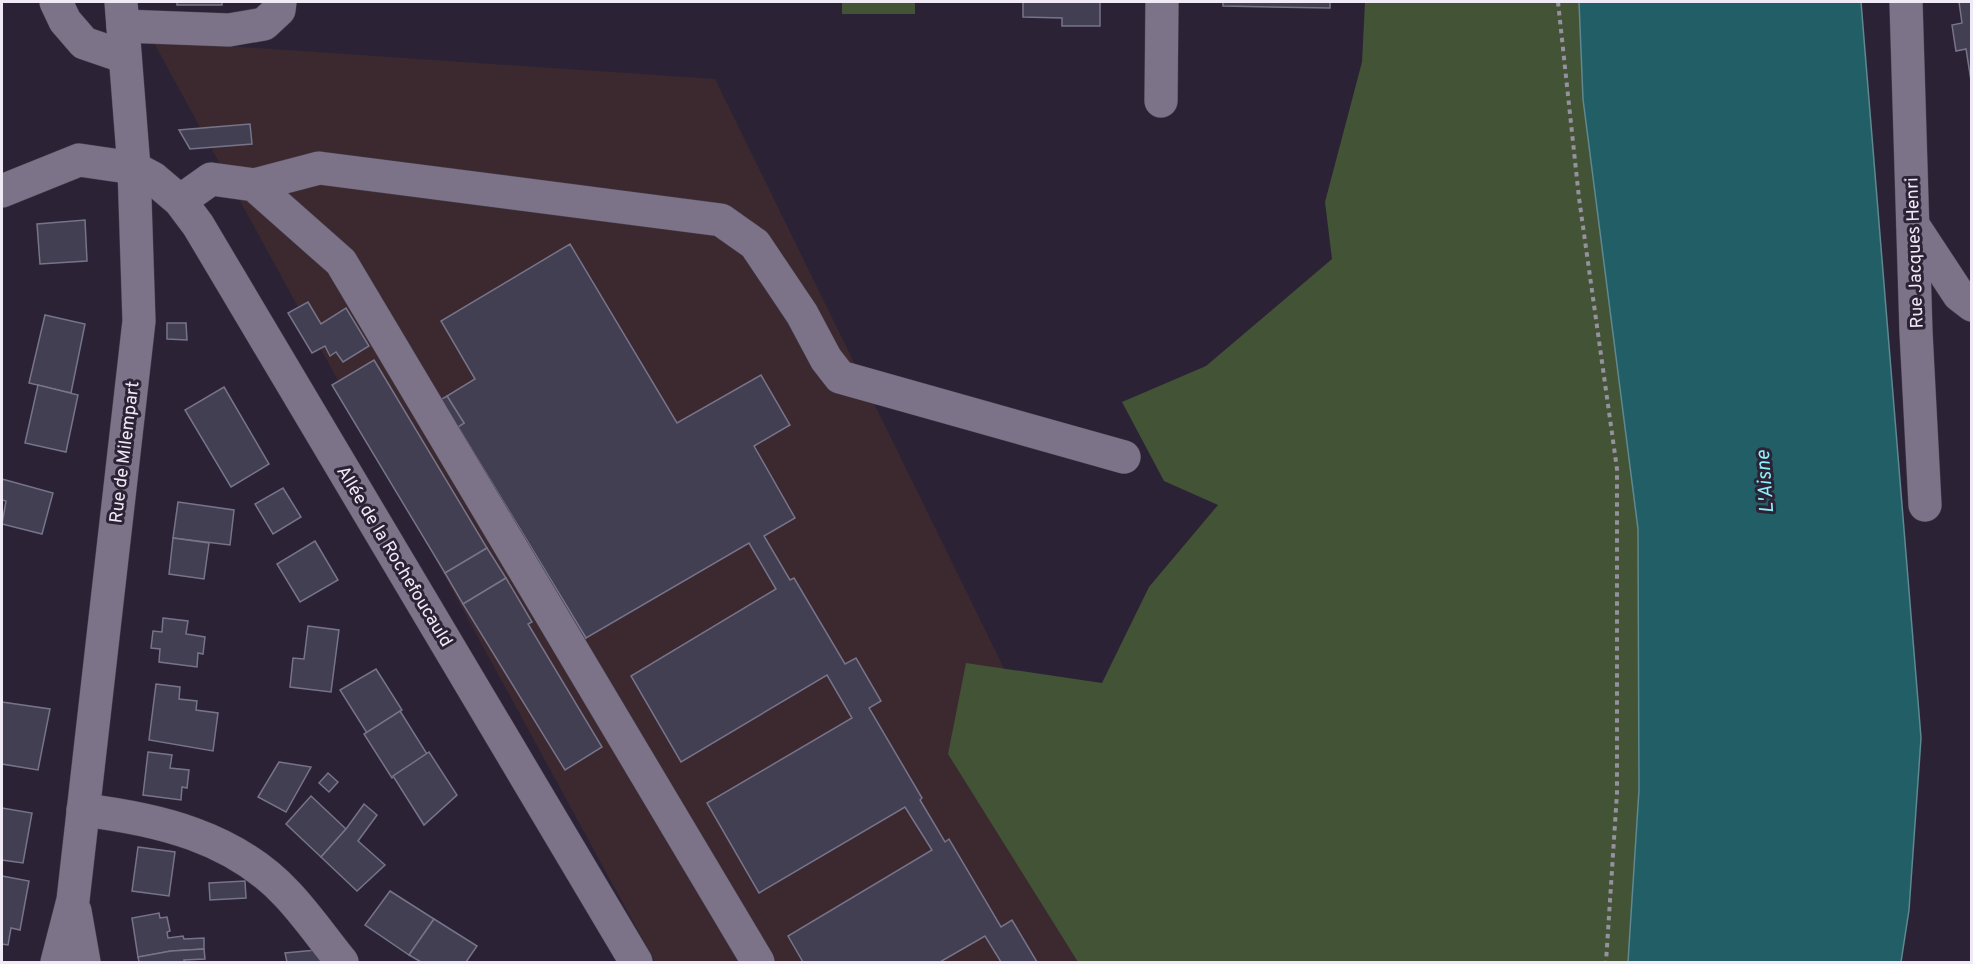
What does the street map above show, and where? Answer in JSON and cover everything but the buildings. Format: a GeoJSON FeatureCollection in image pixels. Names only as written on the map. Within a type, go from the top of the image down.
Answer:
{"type":"FeatureCollection","features":[{"type":"Feature","properties":{"kind":"street"},"geometry":{"type":"LineString","coordinates":[[56,2],[65,21],[84,43],[123,28],[229,30],[264,24],[279,10],[280,2]]}},
{"type":"Feature","properties":{"kind":"street"},"geometry":{"type":"LineString","coordinates":[[1161,2],[1161,101]]}},
{"type":"Feature","properties":{"kind":"street","name":"Rue Jacques Henri"},"geometry":{"type":"LineString","coordinates":[[1906,2],[1916,332],[1925,505]]}},
{"type":"Feature","properties":{"kind":"street","name":"Rue de Milempart"},"geometry":{"type":"LineString","coordinates":[[57,963],[74,900],[139,321],[134,168],[123,28]]}},
{"type":"Feature","properties":{"kind":"street"},"geometry":{"type":"LineString","coordinates":[[2,191],[78,160],[134,168]]}},
{"type":"Feature","properties":{"kind":"street","name":"Allée de la Rochefoucauld"},"geometry":{"type":"LineString","coordinates":[[134,168],[153,178],[180,201],[204,235],[636,963]]}},
{"type":"Feature","properties":{"kind":"street"},"geometry":{"type":"LineString","coordinates":[[180,201],[211,179],[254,185],[319,168],[721,220],[755,244],[802,314],[826,359],[840,377],[1124,457]]}},
{"type":"Feature","properties":{"kind":"street"},"geometry":{"type":"LineString","coordinates":[[254,185],[341,262],[758,963]]}},
{"type":"Feature","properties":{"kind":"street"},"geometry":{"type":"LineString","coordinates":[[1913,224],[1959,295],[1971,305]]}},
{"type":"Feature","properties":{"kind":"street"},"geometry":{"type":"LineString","coordinates":[[83,810],[165,825],[208,838],[252,862],[287,893],[342,963]]}},
{"type":"Feature","properties":{"kind":"street","name":"Rue de Milempart"},"geometry":{"type":"LineString","coordinates":[[74,900],[84,963]]}},
{"type":"Feature","properties":{"kind":"path"},"geometry":{"type":"LineString","coordinates":[[1558,2],[1579,198],[1617,469],[1617,794],[1606,963]]}},
{"type":"Feature","properties":{"kind":"shaded area"},"geometry":{"type":"Polygon","coordinates":[[[842,2],[915,2],[915,14],[842,14],[842,2]]]}},
{"type":"Feature","properties":{"kind":"shaded area"},"geometry":{"type":"Polygon","coordinates":[[[1365,2],[1579,2],[1583,99],[1638,529],[1639,790],[1628,962],[1078,962],[948,754],[966,663],[1102,683],[1149,587],[1218,505],[1164,481],[1122,402],[1206,366],[1332,259],[1325,202],[1362,62],[1365,2]]]}},
{"type":"Feature","properties":{"kind":"shaded area"},"geometry":{"type":"Polygon","coordinates":[[[153,41],[715,79],[1148,962],[655,962],[153,41]]]}},
{"type":"Feature","properties":{"kind":"water","name":"L'Aisne"},"geometry":{"type":"Polygon","coordinates":[[[1579,2],[1861,2],[1921,738],[1909,910],[1901,962],[1628,962],[1639,790],[1638,529],[1583,99],[1579,2]]]}}]}
